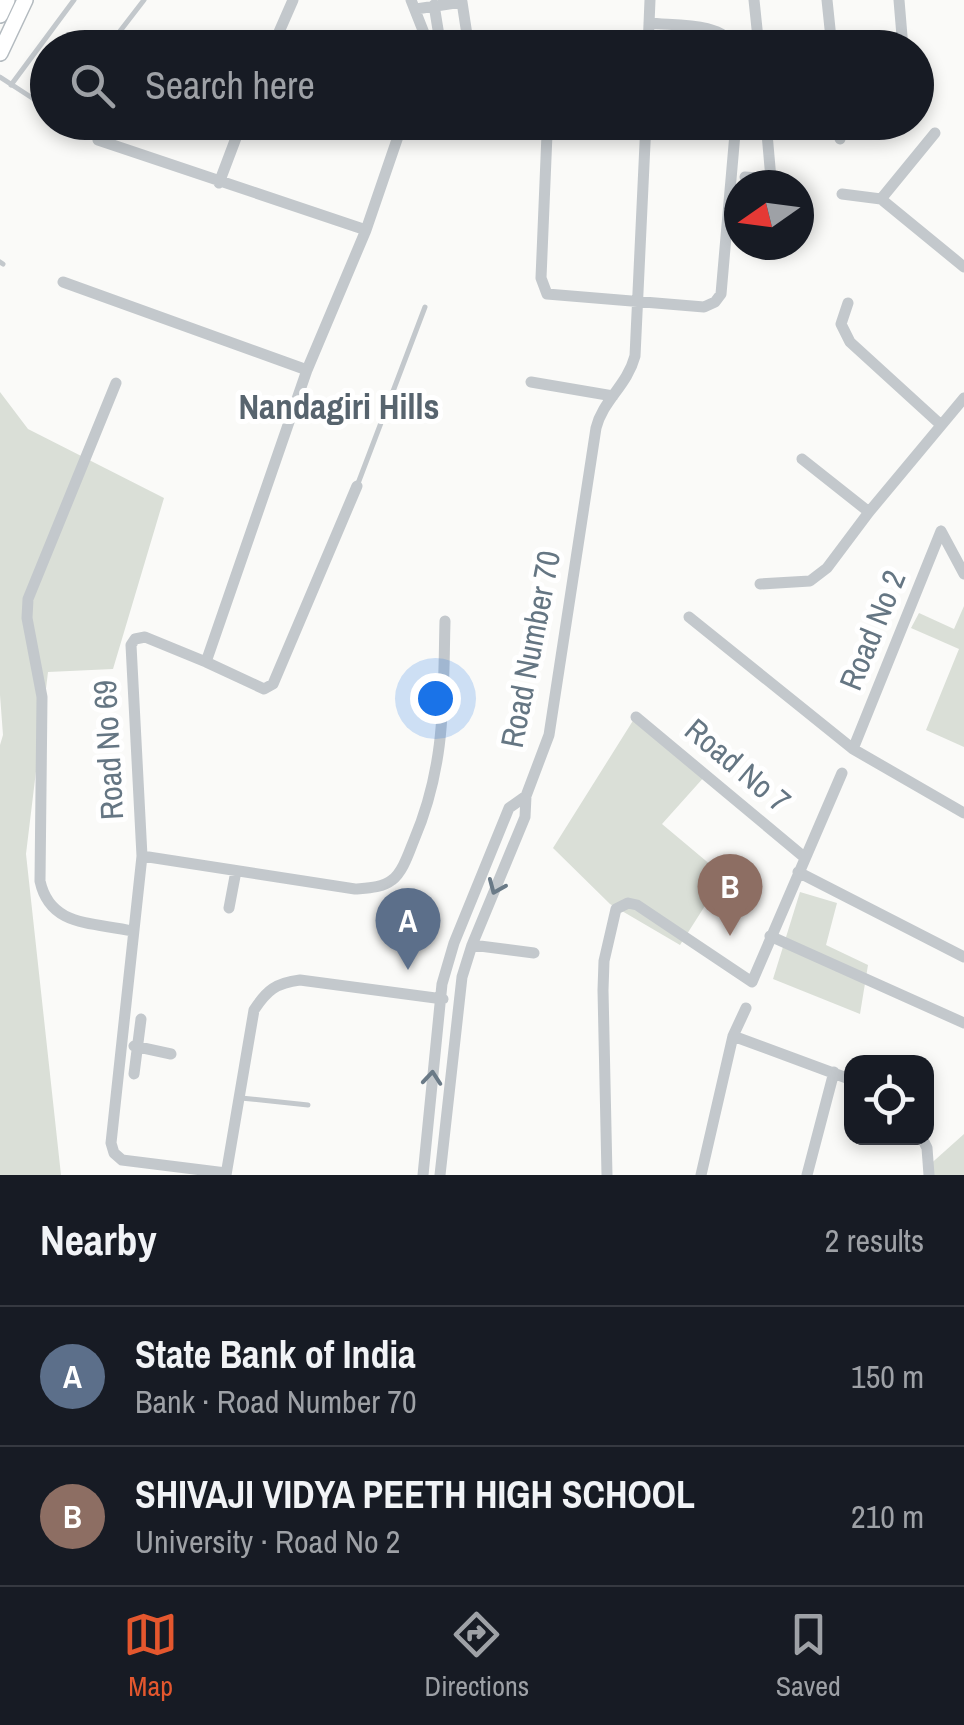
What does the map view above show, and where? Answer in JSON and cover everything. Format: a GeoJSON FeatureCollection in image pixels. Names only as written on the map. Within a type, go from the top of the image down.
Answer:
{"type":"FeatureCollection","features":[{"type":"Feature","properties":{"kind":"main road"},"geometry":{"type":"LineString","coordinates":[[0,15],[7,0]]}},
{"type":"Feature","properties":{"kind":"main road"},"geometry":{"type":"LineString","coordinates":[[0,53],[26,0]]}},
{"type":"Feature","properties":{"kind":"street"},"geometry":{"type":"LineString","coordinates":[[280,30],[293,0]]}},
{"type":"Feature","properties":{"kind":"street"},"geometry":{"type":"LineString","coordinates":[[649,30],[650,0]]}},
{"type":"Feature","properties":{"kind":"street"},"geometry":{"type":"LineString","coordinates":[[754,0],[757,30]]}},
{"type":"Feature","properties":{"kind":"street"},"geometry":{"type":"LineString","coordinates":[[827,0],[830,30]]}},
{"type":"Feature","properties":{"kind":"street"},"geometry":{"type":"LineString","coordinates":[[899,0],[902,30]]}},
{"type":"Feature","properties":{"kind":"street"},"geometry":{"type":"LineString","coordinates":[[420,30],[413,5],[464,3],[467,30]]}},
{"type":"Feature","properties":{"kind":"street"},"geometry":{"type":"LineString","coordinates":[[434,5],[438,30]]}},
{"type":"Feature","properties":{"kind":"street"},"geometry":{"type":"LineString","coordinates":[[649,23],[714,30]]}},
{"type":"Feature","properties":{"kind":"street"},"geometry":{"type":"LineString","coordinates":[[98,140],[366,230]]}},
{"type":"Feature","properties":{"kind":"street"},"geometry":{"type":"LineString","coordinates":[[218,182],[235,140]]}},
{"type":"Feature","properties":{"kind":"street"},"geometry":{"type":"LineString","coordinates":[[357,486],[273,684],[264,690],[206,662],[307,370],[366,230],[397,140]]}},
{"type":"Feature","properties":{"kind":"street"},"geometry":{"type":"LineString","coordinates":[[548,140],[542,288],[554,296],[704,307],[716,302],[721,294],[734,140]]}},
{"type":"Feature","properties":{"kind":"street","name":"Road Number 70"},"geometry":{"type":"LineString","coordinates":[[423,1175],[440,999],[454,943],[509,808],[526,796],[549,735],[596,428],[599,416],[629,377],[635,356],[644,140]]}},
{"type":"Feature","properties":{"kind":"street"},"geometry":{"type":"LineString","coordinates":[[768,140],[770,170]]}},
{"type":"Feature","properties":{"kind":"street"},"geometry":{"type":"LineString","coordinates":[[882,199],[929,140]]}},
{"type":"Feature","properties":{"kind":"street"},"geometry":{"type":"LineString","coordinates":[[842,194],[882,199],[964,267]]}},
{"type":"Feature","properties":{"kind":"street"},"geometry":{"type":"LineString","coordinates":[[63,282],[307,370]]}},
{"type":"Feature","properties":{"kind":"street"},"geometry":{"type":"LineString","coordinates":[[848,303],[840,324],[850,342],[941,425]]}},
{"type":"Feature","properties":{"kind":"street"},"geometry":{"type":"LineString","coordinates":[[531,382],[613,396]]}},
{"type":"Feature","properties":{"kind":"street"},"geometry":{"type":"LineString","coordinates":[[116,383],[28,599],[27,618],[42,697],[40,881],[44,898],[61,916],[132,931]]}},
{"type":"Feature","properties":{"kind":"street"},"geometry":{"type":"LineString","coordinates":[[760,584],[810,581],[820,574],[964,398]]}},
{"type":"Feature","properties":{"kind":"street"},"geometry":{"type":"LineString","coordinates":[[802,459],[869,512]]}},
{"type":"Feature","properties":{"kind":"street","name":"Road No 2"},"geometry":{"type":"LineString","coordinates":[[853,749],[941,531],[964,574]]}},
{"type":"Feature","properties":{"kind":"street"},"geometry":{"type":"LineString","coordinates":[[689,617],[853,749],[964,813]]}},
{"type":"Feature","properties":{"kind":"street"},"geometry":{"type":"LineString","coordinates":[[142,856],[355,889],[394,880],[430,804],[438,771],[445,621]]}},
{"type":"Feature","properties":{"kind":"street","name":"Road No 69"},"geometry":{"type":"LineString","coordinates":[[206,662],[145,637],[135,639],[131,646],[142,856],[111,1132],[114,1153],[122,1160],[226,1174]]}},
{"type":"Feature","properties":{"kind":"street","name":"Road No 7"},"geometry":{"type":"LineString","coordinates":[[636,717],[804,857]]}},
{"type":"Feature","properties":{"kind":"street"},"geometry":{"type":"LineString","coordinates":[[606,1175],[604,976],[616,909],[628,903],[637,905],[752,982],[842,773]]}},
{"type":"Feature","properties":{"kind":"street"},"geometry":{"type":"LineString","coordinates":[[440,1175],[458,1002],[472,946],[525,816],[526,796]]}},
{"type":"Feature","properties":{"kind":"street"},"geometry":{"type":"LineString","coordinates":[[230,908],[236,871]]}},
{"type":"Feature","properties":{"kind":"street"},"geometry":{"type":"LineString","coordinates":[[798,872],[964,957]]}},
{"type":"Feature","properties":{"kind":"street"},"geometry":{"type":"LineString","coordinates":[[770,936],[964,1023]]}},
{"type":"Feature","properties":{"kind":"street"},"geometry":{"type":"LineString","coordinates":[[472,946],[534,953]]}},
{"type":"Feature","properties":{"kind":"street"},"geometry":{"type":"LineString","coordinates":[[226,1174],[254,1010],[268,990],[282,982],[300,980],[458,1002]]}},
{"type":"Feature","properties":{"kind":"street"},"geometry":{"type":"LineString","coordinates":[[701,1175],[734,1036],[746,1008]]}},
{"type":"Feature","properties":{"kind":"street"},"geometry":{"type":"LineString","coordinates":[[123,1020],[141,1021],[134,1074]]}},
{"type":"Feature","properties":{"kind":"street"},"geometry":{"type":"LineString","coordinates":[[734,1036],[844,1076]]}},
{"type":"Feature","properties":{"kind":"street"},"geometry":{"type":"LineString","coordinates":[[120,1043],[171,1054]]}},
{"type":"Feature","properties":{"kind":"street"},"geometry":{"type":"LineString","coordinates":[[807,1175],[834,1072]]}},
{"type":"Feature","properties":{"kind":"street"},"geometry":{"type":"LineString","coordinates":[[926,1145],[929,1175]]}},
{"type":"Feature","properties":{"kind":"lane"},"geometry":{"type":"LineString","coordinates":[[52,30],[74,0]]}},
{"type":"Feature","properties":{"kind":"lane"},"geometry":{"type":"LineString","coordinates":[[121,30],[144,0]]}},
{"type":"Feature","properties":{"kind":"lane"},"geometry":{"type":"LineString","coordinates":[[11,84],[30,59]]}},
{"type":"Feature","properties":{"kind":"lane"},"geometry":{"type":"LineString","coordinates":[[0,77],[30,97]]}},
{"type":"Feature","properties":{"kind":"lane"},"geometry":{"type":"LineString","coordinates":[[357,486],[426,307]]}},
{"type":"Feature","properties":{"kind":"lane"},"geometry":{"type":"LineString","coordinates":[[239,1098],[308,1105]]}},
{"type":"Feature","properties":{"kind":"shaded area"},"geometry":{"type":"Polygon","coordinates":[[[0,392],[28,429],[164,498],[113,669],[48,672],[26,854],[61,1175],[0,1175],[0,392]]]}},
{"type":"Feature","properties":{"kind":"shaded area"},"geometry":{"type":"Polygon","coordinates":[[[964,606],[964,747],[926,730],[959,649],[911,628],[919,613],[954,629],[964,606]]]}},
{"type":"Feature","properties":{"kind":"shaded area"},"geometry":{"type":"Polygon","coordinates":[[[634,719],[705,776],[662,824],[724,876],[680,945],[610,904],[553,848],[634,719]]]}},
{"type":"Feature","properties":{"kind":"shaded area"},"geometry":{"type":"Polygon","coordinates":[[[800,892],[837,903],[826,945],[868,965],[860,1014],[773,979],[800,892]]]}},
{"type":"Feature","properties":{"kind":"shaded area"},"geometry":{"type":"Polygon","coordinates":[[[964,1134],[964,1175],[924,1175],[926,1168],[964,1134]]]}},
{"type":"Feature","properties":{"kind":"place","name":"SHIVAJI VIDYA PEETH HIGH SCHOOL"},"geometry":{"type":"Point","coordinates":[730,936]}},
{"type":"Feature","properties":{"kind":"place","name":"State Bank of India"},"geometry":{"type":"Point","coordinates":[408,970]}},
{"type":"Feature","properties":{"kind":"district","name":"Nandagiri Hills"},"geometry":{"type":"Point","coordinates":[339,406]}}]}
